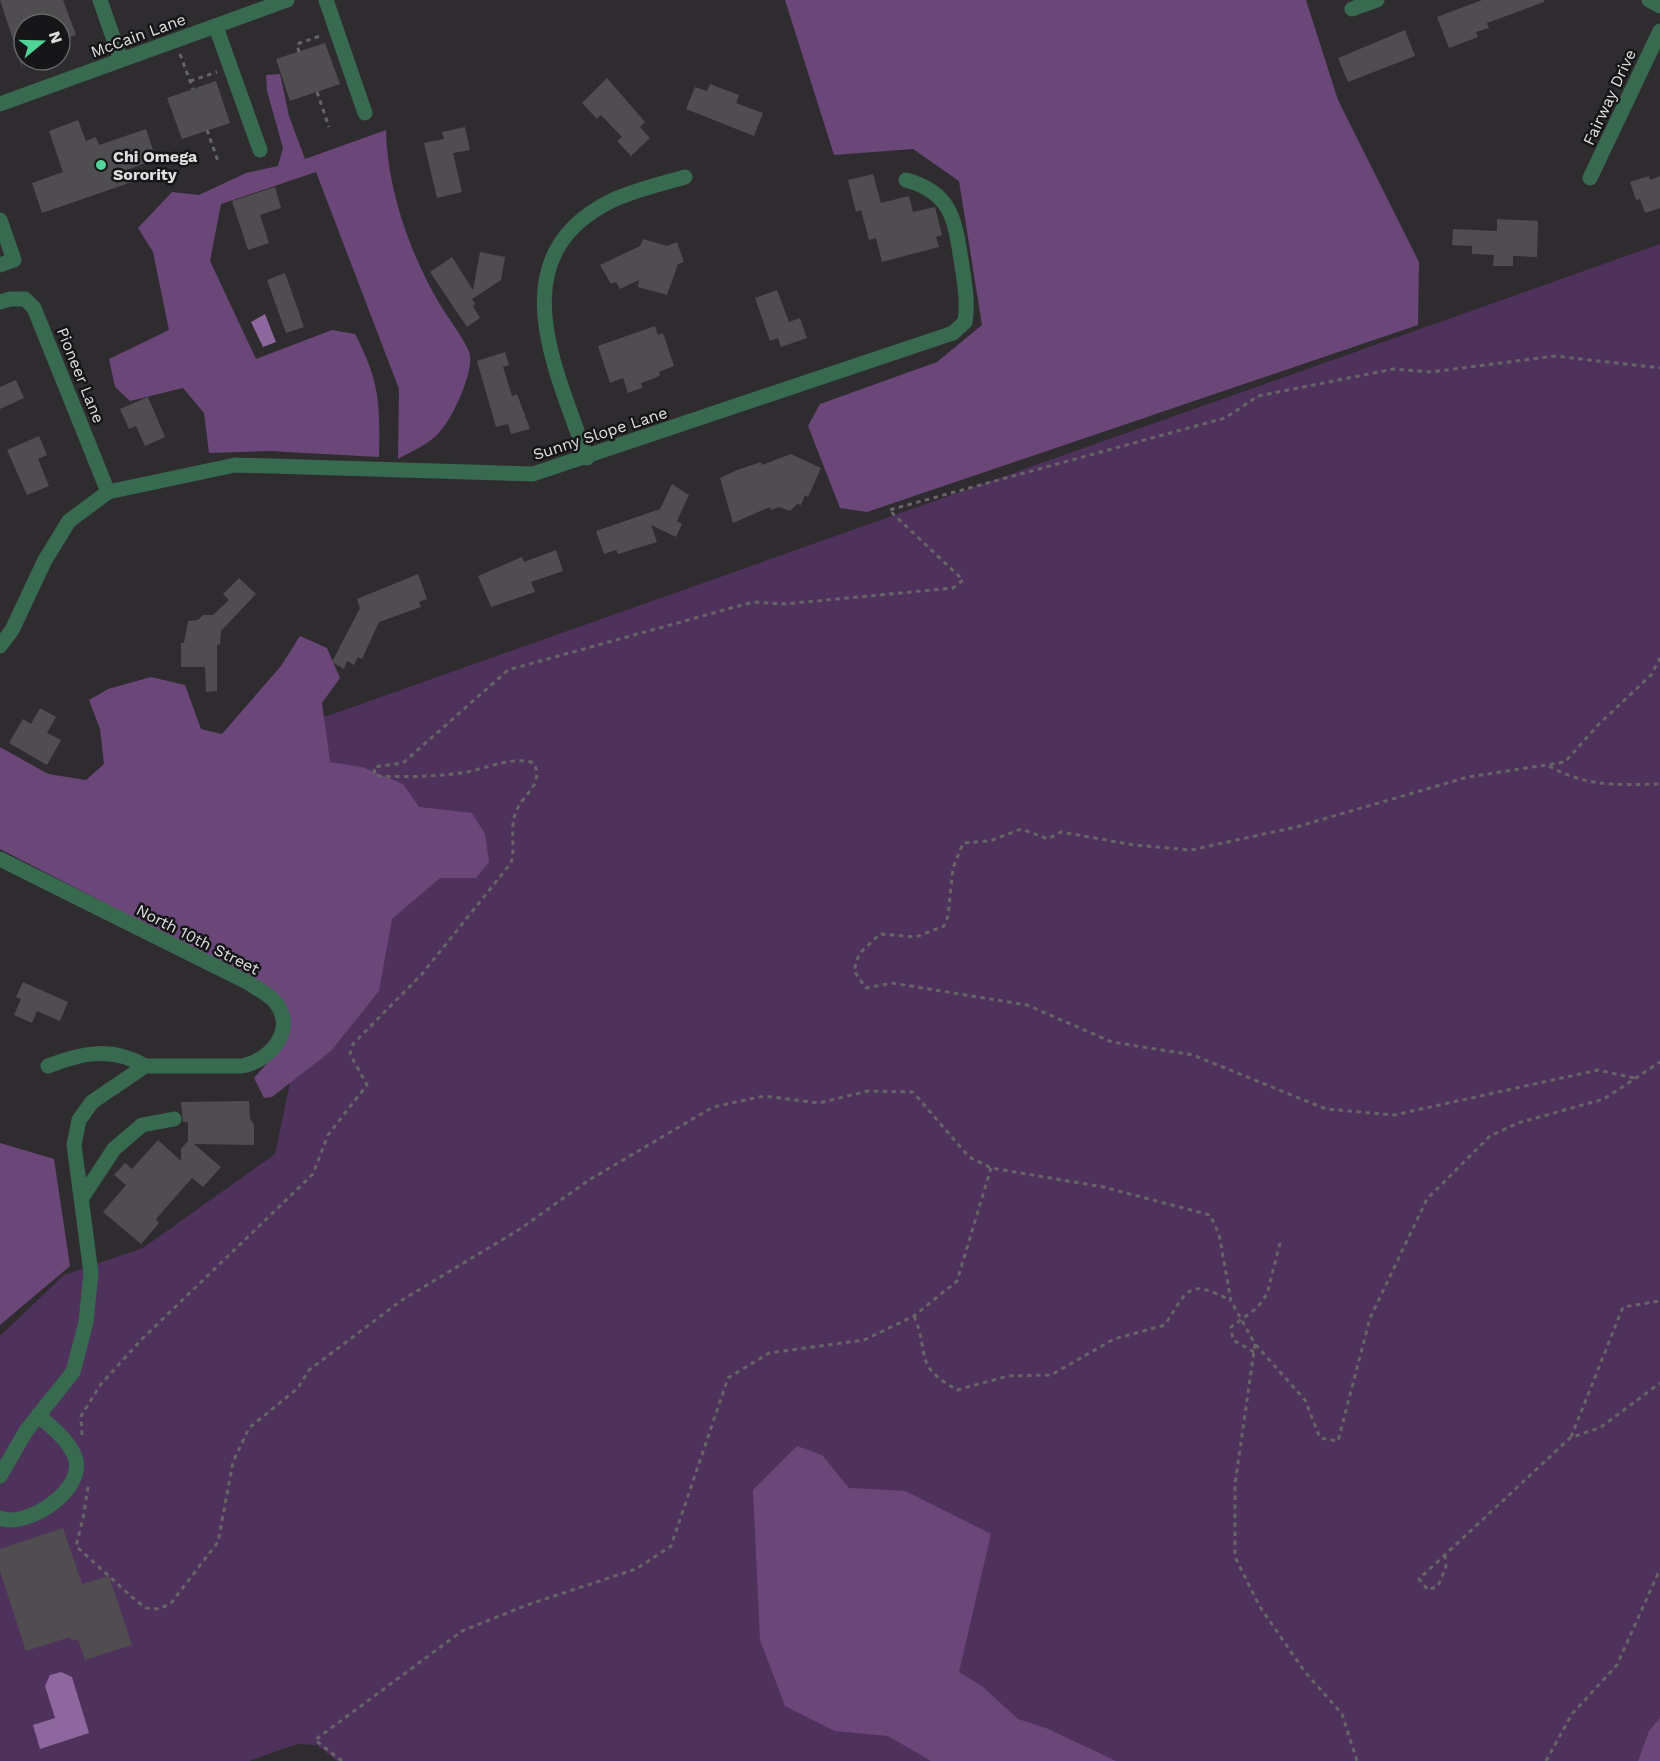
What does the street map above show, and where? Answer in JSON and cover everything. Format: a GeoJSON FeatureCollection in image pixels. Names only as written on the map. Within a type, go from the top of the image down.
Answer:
{"type":"FeatureCollection","features":[{"type":"Feature","properties":{"kind":"street"},"geometry":{"type":"LineString","coordinates":[[100,0],[121,60]]}},
{"type":"Feature","properties":{"kind":"street","name":"McCain Lane"},"geometry":{"type":"LineString","coordinates":[[0,104],[287,0]]}},
{"type":"Feature","properties":{"kind":"street"},"geometry":{"type":"LineString","coordinates":[[326,0],[365,113]]}},
{"type":"Feature","properties":{"kind":"street"},"geometry":{"type":"LineString","coordinates":[[1352,9],[1377,0]]}},
{"type":"Feature","properties":{"kind":"street"},"geometry":{"type":"LineString","coordinates":[[1649,0],[1660,6]]}},
{"type":"Feature","properties":{"kind":"street"},"geometry":{"type":"LineString","coordinates":[[216,27],[260,150]]}},
{"type":"Feature","properties":{"kind":"street","name":"Fairway Drive"},"geometry":{"type":"LineString","coordinates":[[1590,178],[1660,31]]}},
{"type":"Feature","properties":{"kind":"street"},"geometry":{"type":"LineString","coordinates":[[587,458],[550,351],[543,305],[552,261],[559,242],[579,222],[612,201],[685,177]]}},
{"type":"Feature","properties":{"kind":"street","name":"Sunny Slope Lane"},"geometry":{"type":"LineString","coordinates":[[0,646],[12,630],[45,560],[69,521],[108,492],[235,465],[533,474],[587,458],[953,333],[965,322],[968,306],[958,234],[951,212],[943,200],[924,185],[906,180]]}},
{"type":"Feature","properties":{"kind":"street"},"geometry":{"type":"LineString","coordinates":[[0,220],[14,260],[0,265]]}},
{"type":"Feature","properties":{"kind":"street","name":"Pioneer Lane"},"geometry":{"type":"LineString","coordinates":[[0,302],[25,299],[34,308],[108,492]]}},
{"type":"Feature","properties":{"kind":"street","name":"North 10th Street"},"geometry":{"type":"LineString","coordinates":[[0,859],[249,983],[276,1003],[282,1018],[283,1034],[276,1046],[257,1063],[242,1066],[145,1066]]}},
{"type":"Feature","properties":{"kind":"street"},"geometry":{"type":"LineString","coordinates":[[0,1476],[26,1431],[73,1372],[86,1322],[91,1273],[74,1145],[79,1120],[92,1102],[145,1066],[132,1058],[110,1052],[76,1055],[48,1066]]}},
{"type":"Feature","properties":{"kind":"street"},"geometry":{"type":"LineString","coordinates":[[81,1198],[114,1149],[142,1125],[174,1119]]}},
{"type":"Feature","properties":{"kind":"street"},"geometry":{"type":"LineString","coordinates":[[0,1518],[25,1518],[59,1499],[74,1482],[76,1459],[64,1439],[38,1415]]}},
{"type":"Feature","properties":{"kind":"path"},"geometry":{"type":"LineString","coordinates":[[299,52],[297,44],[336,30]]}},
{"type":"Feature","properties":{"kind":"path"},"geometry":{"type":"LineString","coordinates":[[181,56],[193,89]]}},
{"type":"Feature","properties":{"kind":"path"},"geometry":{"type":"LineString","coordinates":[[190,81],[230,67]]}},
{"type":"Feature","properties":{"kind":"path"},"geometry":{"type":"LineString","coordinates":[[317,92],[329,127]]}},
{"type":"Feature","properties":{"kind":"path"},"geometry":{"type":"LineString","coordinates":[[207,130],[219,164]]}},
{"type":"Feature","properties":{"kind":"path"},"geometry":{"type":"LineString","coordinates":[[82,1436],[81,1416],[101,1384],[142,1340],[313,1174],[328,1135],[367,1084],[350,1054],[352,1044],[422,974],[510,863],[514,853],[513,826],[516,812],[537,784],[538,771],[534,763],[523,759],[463,773],[421,778],[375,776],[374,767],[403,763],[441,733],[508,670],[753,602],[785,604],[953,588],[963,580],[889,510],[1225,418],[1258,396],[1394,369],[1431,372],[1555,356],[1660,368]]}},
{"type":"Feature","properties":{"kind":"path"},"geometry":{"type":"LineString","coordinates":[[1635,1078],[1598,1070],[1394,1115],[1326,1109],[1193,1055],[1112,1042],[1027,1005],[892,983],[866,988],[854,971],[859,954],[880,934],[916,937],[944,927],[948,916],[953,868],[963,843],[990,841],[1021,829],[1048,839],[1061,832],[1191,850],[1296,827],[1468,777],[1565,762],[1598,725],[1652,675],[1660,658]]}},
{"type":"Feature","properties":{"kind":"path"},"geometry":{"type":"LineString","coordinates":[[1547,765],[1571,778],[1614,785],[1660,784]]}},
{"type":"Feature","properties":{"kind":"path"},"geometry":{"type":"LineString","coordinates":[[87,1481],[88,1493],[76,1546],[146,1608],[160,1609],[172,1602],[218,1542],[233,1462],[249,1428],[298,1388],[309,1370],[402,1300],[520,1229],[588,1180],[713,1107],[764,1096],[819,1103],[868,1091],[913,1092],[969,1157],[991,1168],[1103,1187],[1210,1215],[1220,1234],[1231,1301],[1255,1344],[1305,1400],[1320,1438],[1338,1441],[1370,1318],[1427,1199],[1490,1136],[1518,1123],[1604,1099],[1660,1062]]}},
{"type":"Feature","properties":{"kind":"path"},"geometry":{"type":"LineString","coordinates":[[342,1761],[315,1740],[462,1631],[527,1605],[636,1569],[671,1546],[728,1378],[769,1353],[864,1340],[914,1316],[957,1281],[991,1168]]}},
{"type":"Feature","properties":{"kind":"path"},"geometry":{"type":"LineString","coordinates":[[1254,1352],[1233,1340],[1231,1327],[1257,1308],[1267,1294],[1280,1244]]}},
{"type":"Feature","properties":{"kind":"path"},"geometry":{"type":"LineString","coordinates":[[914,1316],[926,1365],[935,1377],[957,1390],[1008,1376],[1051,1375],[1114,1339],[1165,1325],[1186,1292],[1206,1288],[1231,1301]]}},
{"type":"Feature","properties":{"kind":"path"},"geometry":{"type":"LineString","coordinates":[[1570,1438],[1623,1307],[1660,1301]]}},
{"type":"Feature","properties":{"kind":"path"},"geometry":{"type":"LineString","coordinates":[[1255,1344],[1235,1484],[1235,1557],[1260,1607],[1305,1672],[1342,1714],[1357,1761]]}},
{"type":"Feature","properties":{"kind":"path"},"geometry":{"type":"LineString","coordinates":[[1444,1555],[1446,1567],[1438,1586],[1428,1590],[1419,1579],[1444,1555],[1570,1438],[1600,1427],[1660,1383]]}},
{"type":"Feature","properties":{"kind":"path"},"geometry":{"type":"LineString","coordinates":[[1545,1761],[1572,1713],[1617,1665],[1660,1569]]}},
{"type":"Feature","properties":{"kind":"shaded area"},"geometry":{"type":"Polygon","coordinates":[[[785,0],[1306,0],[1338,100],[1419,262],[1418,325],[867,512],[840,508],[808,426],[820,404],[937,362],[982,325],[959,181],[913,149],[834,155],[785,0]]]}},
{"type":"Feature","properties":{"kind":"shaded area"},"geometry":{"type":"Polygon","coordinates":[[[280,74],[289,116],[305,159],[386,130],[390,173],[408,237],[425,277],[470,355],[465,386],[443,429],[428,442],[398,459],[399,389],[316,172],[221,204],[210,261],[256,359],[332,330],[355,334],[369,366],[377,394],[379,457],[269,451],[209,453],[204,413],[183,388],[130,401],[115,387],[109,359],[169,330],[153,252],[138,228],[172,192],[199,195],[246,173],[278,166],[283,148],[267,91],[266,75],[280,74]]]}},
{"type":"Feature","properties":{"kind":"shaded area"},"geometry":{"type":"Polygon","coordinates":[[[1660,244],[1660,1761],[337,1761],[317,1745],[297,1744],[249,1761],[0,1761],[0,1336],[64,1275],[143,1248],[275,1154],[300,1036],[282,982],[0,832],[1660,244]]]}},
{"type":"Feature","properties":{"kind":"shaded area"},"geometry":{"type":"Polygon","coordinates":[[[265,314],[276,342],[263,347],[251,322],[265,314]]]}},
{"type":"Feature","properties":{"kind":"shaded area"},"geometry":{"type":"Polygon","coordinates":[[[300,636],[327,648],[340,678],[322,703],[330,762],[362,767],[403,784],[419,807],[472,813],[485,834],[489,862],[476,878],[440,878],[392,919],[379,991],[331,1051],[272,1097],[264,1098],[254,1078],[270,1060],[286,1015],[272,989],[0,849],[0,747],[48,774],[86,780],[104,764],[100,729],[89,700],[108,689],[151,677],[185,685],[201,729],[222,734],[281,666],[300,636]]]}},
{"type":"Feature","properties":{"kind":"shaded area"},"geometry":{"type":"Polygon","coordinates":[[[0,1143],[54,1159],[70,1266],[0,1325],[0,1143]]]}},
{"type":"Feature","properties":{"kind":"shaded area"},"geometry":{"type":"Polygon","coordinates":[[[797,1446],[822,1455],[849,1488],[905,1491],[991,1534],[959,1672],[983,1687],[1018,1719],[1046,1728],[1116,1761],[931,1761],[888,1736],[835,1731],[785,1706],[760,1640],[753,1490],[797,1446]]]}},
{"type":"Feature","properties":{"kind":"shaded area"},"geometry":{"type":"Polygon","coordinates":[[[61,1672],[72,1677],[89,1733],[40,1749],[33,1725],[55,1718],[45,1686],[50,1675],[61,1672]]]}},
{"type":"Feature","properties":{"kind":"shaded area"},"geometry":{"type":"Polygon","coordinates":[[[1660,1718],[1660,1761],[1638,1761],[1649,1731],[1660,1718]]]}},
{"type":"Feature","properties":{"kind":"building"},"geometry":{"type":"Polygon","coordinates":[[[0,0],[63,0],[67,12],[12,12],[12,37],[0,0]]]}},
{"type":"Feature","properties":{"kind":"building"},"geometry":{"type":"Polygon","coordinates":[[[1482,0],[1544,0],[1544,2],[1487,23],[1489,28],[1476,32],[1478,37],[1449,48],[1437,17],[1482,0]]]}},
{"type":"Feature","properties":{"kind":"building"},"geometry":{"type":"Polygon","coordinates":[[[72,24],[76,35],[72,36],[72,24]]]}},
{"type":"Feature","properties":{"kind":"building"},"geometry":{"type":"Polygon","coordinates":[[[1405,30],[1415,56],[1348,82],[1338,58],[1405,30]]]}},
{"type":"Feature","properties":{"kind":"building"},"geometry":{"type":"Polygon","coordinates":[[[325,43],[340,84],[290,101],[276,59],[325,43]]]}},
{"type":"Feature","properties":{"kind":"building"},"geometry":{"type":"Polygon","coordinates":[[[607,78],[645,122],[640,127],[650,138],[631,156],[617,141],[622,137],[601,115],[597,119],[582,103],[607,78]]]}},
{"type":"Feature","properties":{"kind":"building"},"geometry":{"type":"Polygon","coordinates":[[[216,81],[230,123],[182,139],[167,98],[216,81]]]}},
{"type":"Feature","properties":{"kind":"building"},"geometry":{"type":"Polygon","coordinates":[[[710,84],[739,95],[736,103],[763,113],[754,136],[686,109],[695,87],[707,91],[710,84]]]}},
{"type":"Feature","properties":{"kind":"building","name":"Chi Omega Sorority"},"geometry":{"type":"Polygon","coordinates":[[[78,120],[86,141],[96,137],[99,145],[146,129],[156,159],[127,170],[132,182],[42,213],[32,183],[63,172],[49,131],[78,120]]]}},
{"type":"Feature","properties":{"kind":"building"},"geometry":{"type":"Polygon","coordinates":[[[465,127],[470,150],[453,153],[462,192],[437,198],[424,143],[444,139],[442,132],[465,127]]]}},
{"type":"Feature","properties":{"kind":"building"},"geometry":{"type":"Polygon","coordinates":[[[873,174],[881,203],[909,196],[913,212],[935,207],[942,235],[936,237],[939,247],[882,262],[876,238],[869,240],[861,210],[856,212],[848,180],[873,174]]]}},
{"type":"Feature","properties":{"kind":"building"},"geometry":{"type":"Polygon","coordinates":[[[1649,176],[1650,180],[1660,176],[1660,208],[1645,213],[1640,199],[1636,200],[1630,182],[1649,176]]]}},
{"type":"Feature","properties":{"kind":"building"},"geometry":{"type":"Polygon","coordinates":[[[275,187],[281,208],[260,215],[269,243],[248,250],[232,201],[275,187]]]}},
{"type":"Feature","properties":{"kind":"building"},"geometry":{"type":"Polygon","coordinates":[[[1497,219],[1538,221],[1537,257],[1513,256],[1513,266],[1493,266],[1494,255],[1472,254],[1472,246],[1452,245],[1453,229],[1497,231],[1497,219]]]}},
{"type":"Feature","properties":{"kind":"building"},"geometry":{"type":"Polygon","coordinates":[[[643,239],[667,246],[677,242],[684,262],[678,264],[667,295],[638,287],[639,280],[620,289],[616,282],[611,284],[600,265],[640,246],[643,239]]]}},
{"type":"Feature","properties":{"kind":"building"},"geometry":{"type":"Polygon","coordinates":[[[480,252],[505,257],[501,280],[472,299],[480,318],[467,327],[430,272],[452,257],[473,290],[480,252]]]}},
{"type":"Feature","properties":{"kind":"building"},"geometry":{"type":"Polygon","coordinates":[[[285,273],[304,327],[286,333],[267,280],[285,273]]]}},
{"type":"Feature","properties":{"kind":"building"},"geometry":{"type":"Polygon","coordinates":[[[777,290],[789,322],[800,318],[807,338],[781,347],[778,338],[770,341],[755,298],[777,290]]]}},
{"type":"Feature","properties":{"kind":"building"},"geometry":{"type":"Polygon","coordinates":[[[655,326],[658,335],[663,333],[674,366],[659,372],[660,375],[655,378],[641,383],[642,388],[628,393],[623,378],[610,383],[598,346],[655,326]]]}},
{"type":"Feature","properties":{"kind":"building"},"geometry":{"type":"Polygon","coordinates":[[[505,352],[509,365],[503,367],[512,396],[517,394],[530,429],[511,434],[508,424],[496,427],[477,361],[505,352]]]}},
{"type":"Feature","properties":{"kind":"building"},"geometry":{"type":"Polygon","coordinates":[[[16,380],[24,398],[0,409],[0,387],[16,380]]]}},
{"type":"Feature","properties":{"kind":"building"},"geometry":{"type":"Polygon","coordinates":[[[148,397],[165,437],[145,446],[136,426],[129,429],[120,409],[148,397]]]}},
{"type":"Feature","properties":{"kind":"building"},"geometry":{"type":"Polygon","coordinates":[[[39,436],[47,455],[38,459],[49,486],[27,495],[7,450],[39,436]]]}},
{"type":"Feature","properties":{"kind":"building"},"geometry":{"type":"Polygon","coordinates":[[[791,454],[821,468],[808,497],[805,495],[801,505],[797,504],[790,511],[779,507],[771,510],[770,507],[733,523],[720,478],[737,470],[761,462],[762,465],[791,454]]]}},
{"type":"Feature","properties":{"kind":"building"},"geometry":{"type":"Polygon","coordinates":[[[672,484],[689,495],[677,521],[682,524],[676,537],[651,525],[657,542],[618,554],[616,550],[604,554],[596,531],[660,509],[672,484]]]}},
{"type":"Feature","properties":{"kind":"building"},"geometry":{"type":"Polygon","coordinates":[[[556,550],[563,571],[531,582],[535,592],[491,607],[478,576],[522,557],[524,562],[556,550]]]}},
{"type":"Feature","properties":{"kind":"building"},"geometry":{"type":"Polygon","coordinates":[[[418,574],[427,599],[419,602],[421,607],[379,622],[362,659],[358,657],[354,665],[347,661],[344,669],[332,662],[360,608],[357,599],[418,574]]]}},
{"type":"Feature","properties":{"kind":"building"},"geometry":{"type":"Polygon","coordinates":[[[239,578],[256,594],[221,631],[220,644],[217,645],[217,691],[206,692],[205,667],[181,667],[181,643],[184,643],[188,621],[198,620],[203,615],[213,615],[229,600],[223,594],[239,578]]]}},
{"type":"Feature","properties":{"kind":"building"},"geometry":{"type":"Polygon","coordinates":[[[40,708],[56,717],[47,733],[61,740],[47,765],[9,743],[23,719],[31,724],[40,708]]]}},
{"type":"Feature","properties":{"kind":"building"},"geometry":{"type":"Polygon","coordinates":[[[23,982],[68,1002],[60,1021],[37,1011],[32,1023],[14,1015],[21,999],[16,997],[23,982]]]}},
{"type":"Feature","properties":{"kind":"building"},"geometry":{"type":"Polygon","coordinates":[[[249,1101],[250,1119],[254,1124],[254,1145],[194,1144],[221,1167],[203,1187],[192,1178],[156,1219],[159,1223],[141,1244],[103,1212],[126,1185],[114,1175],[125,1163],[132,1169],[158,1140],[181,1161],[181,1149],[188,1141],[188,1122],[183,1122],[181,1102],[249,1101]]]}},
{"type":"Feature","properties":{"kind":"building"},"geometry":{"type":"Polygon","coordinates":[[[63,1528],[82,1584],[109,1576],[132,1645],[85,1660],[78,1639],[71,1641],[70,1637],[26,1651],[0,1571],[0,1549],[63,1528]]]}},
{"type":"Feature","properties":{"kind":"place","name":"Chi Omega Sorority"},"geometry":{"type":"Point","coordinates":[101,165]}}]}
